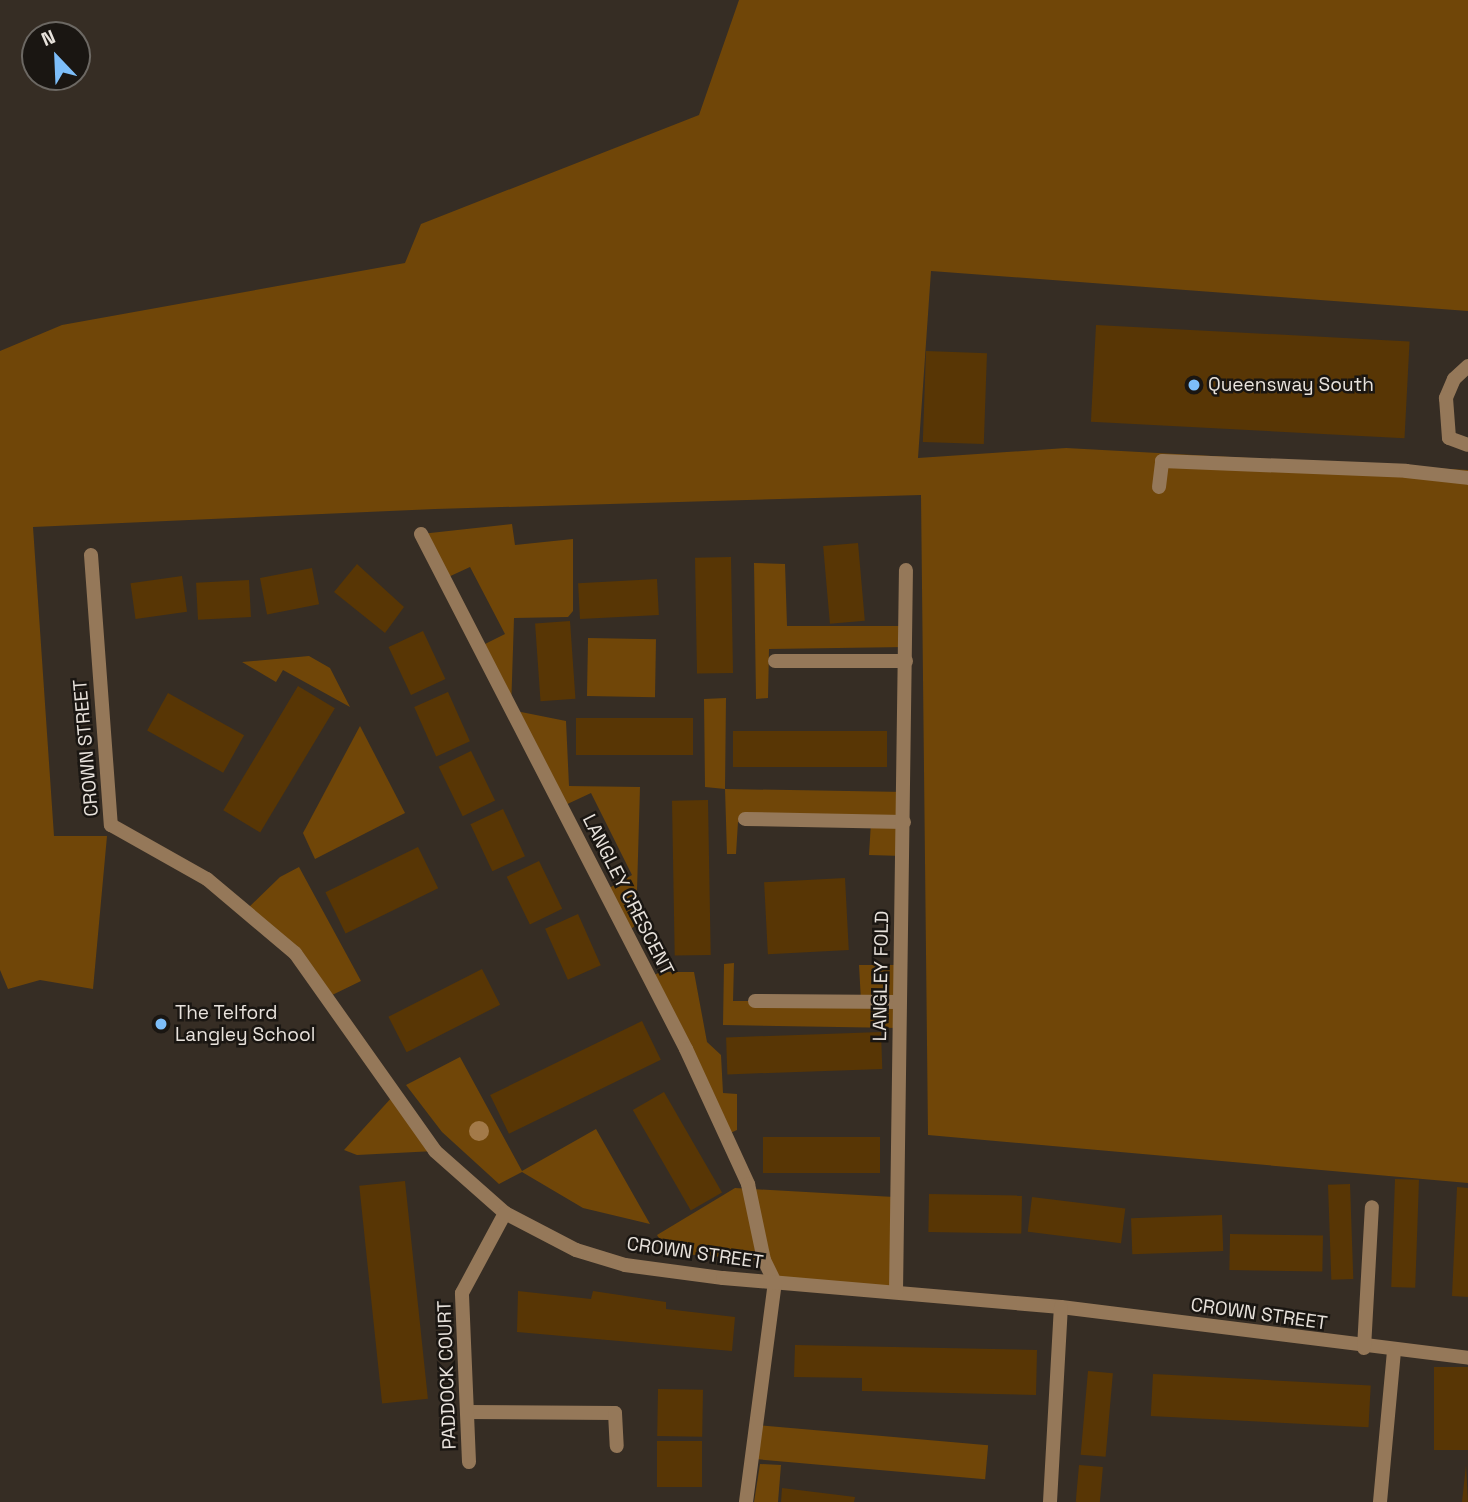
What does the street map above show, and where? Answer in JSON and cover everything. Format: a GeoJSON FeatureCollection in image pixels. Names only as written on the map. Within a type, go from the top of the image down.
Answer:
{"type":"FeatureCollection","features":[{"type":"Feature","properties":{"kind":"street"},"geometry":{"type":"LineString","coordinates":[[1468,366],[1454,379],[1446,398],[1449,438],[1468,445]]}},
{"type":"Feature","properties":{"kind":"street"},"geometry":{"type":"LineString","coordinates":[[1159,487],[1162,461],[1468,478]]}},
{"type":"Feature","properties":{"kind":"street","name":"LANGLEY CRESCENT"},"geometry":{"type":"LineString","coordinates":[[421,534],[691,1060],[748,1184],[764,1260],[775,1283]]}},
{"type":"Feature","properties":{"kind":"street","name":"CROWN STREET"},"geometry":{"type":"LineString","coordinates":[[91,555],[111,825],[206,879],[295,953],[435,1151],[505,1213],[576,1250],[625,1265],[775,1283],[1061,1307],[1364,1348],[1468,1358]]}},
{"type":"Feature","properties":{"kind":"street","name":"LANGLEY FOLD"},"geometry":{"type":"LineString","coordinates":[[896,1292],[906,570]]}},
{"type":"Feature","properties":{"kind":"street"},"geometry":{"type":"LineString","coordinates":[[775,661],[906,661]]}},
{"type":"Feature","properties":{"kind":"street"},"geometry":{"type":"LineString","coordinates":[[745,819],[904,822]]}},
{"type":"Feature","properties":{"kind":"street"},"geometry":{"type":"LineString","coordinates":[[755,1001],[899,1002]]}},
{"type":"Feature","properties":{"kind":"street"},"geometry":{"type":"LineString","coordinates":[[1364,1348],[1372,1207]]}},
{"type":"Feature","properties":{"kind":"street","name":"PADDOCK COURT"},"geometry":{"type":"LineString","coordinates":[[469,1462],[462,1293],[505,1213]]}},
{"type":"Feature","properties":{"kind":"street"},"geometry":{"type":"LineString","coordinates":[[746,1502],[775,1283]]}},
{"type":"Feature","properties":{"kind":"street"},"geometry":{"type":"LineString","coordinates":[[1050,1502],[1061,1307]]}},
{"type":"Feature","properties":{"kind":"street"},"geometry":{"type":"LineString","coordinates":[[1381,1502],[1394,1350]]}},
{"type":"Feature","properties":{"kind":"street"},"geometry":{"type":"LineString","coordinates":[[467,1412],[615,1413],[617,1446]]}},
{"type":"Feature","properties":{"kind":"shaded area"},"geometry":{"type":"Polygon","coordinates":[[[739,0],[1468,0],[1468,311],[931,271],[918,458],[1066,448],[1468,470],[1468,1183],[928,1135],[921,495],[435,509],[33,527],[54,836],[107,836],[93,989],[40,980],[8,989],[0,970],[0,351],[62,325],[405,263],[421,224],[699,115],[739,0]]]}},
{"type":"Feature","properties":{"kind":"shaded area"},"geometry":{"type":"Polygon","coordinates":[[[512,524],[515,545],[573,539],[573,611],[568,617],[514,618],[511,709],[479,647],[505,634],[470,567],[444,579],[421,534],[512,524]]]}},
{"type":"Feature","properties":{"kind":"shaded area"},"geometry":{"type":"Polygon","coordinates":[[[754,563],[785,564],[787,626],[906,626],[906,647],[769,649],[768,698],[756,699],[754,563]]]}},
{"type":"Feature","properties":{"kind":"shaded area"},"geometry":{"type":"Polygon","coordinates":[[[588,638],[656,639],[655,697],[587,696],[588,638]]]}},
{"type":"Feature","properties":{"kind":"shaded area"},"geometry":{"type":"Polygon","coordinates":[[[309,656],[330,668],[350,707],[283,670],[276,682],[242,662],[309,656]]]}},
{"type":"Feature","properties":{"kind":"shaded area"},"geometry":{"type":"Polygon","coordinates":[[[726,698],[725,789],[705,787],[704,699],[726,698]]]}},
{"type":"Feature","properties":{"kind":"shaded area"},"geometry":{"type":"Polygon","coordinates":[[[511,710],[566,721],[569,786],[640,787],[636,925],[626,933],[604,891],[632,875],[591,793],[561,807],[511,710]]]}},
{"type":"Feature","properties":{"kind":"shaded area"},"geometry":{"type":"Polygon","coordinates":[[[360,726],[405,813],[315,859],[303,833],[360,726]]]}},
{"type":"Feature","properties":{"kind":"shaded area"},"geometry":{"type":"Polygon","coordinates":[[[725,789],[905,792],[903,856],[869,855],[871,822],[745,819],[738,822],[736,854],[727,854],[725,789]]]}},
{"type":"Feature","properties":{"kind":"shaded area"},"geometry":{"type":"Polygon","coordinates":[[[299,867],[361,981],[326,998],[295,953],[245,911],[280,877],[299,867]]]}},
{"type":"Feature","properties":{"kind":"shaded area"},"geometry":{"type":"Polygon","coordinates":[[[734,963],[733,1001],[861,1001],[859,965],[900,965],[899,1028],[723,1025],[724,964],[734,963]]]}},
{"type":"Feature","properties":{"kind":"shaded area"},"geometry":{"type":"Polygon","coordinates":[[[660,972],[694,972],[707,1042],[721,1055],[723,1093],[737,1094],[737,1130],[726,1135],[649,978],[660,972]]]}},
{"type":"Feature","properties":{"kind":"shaded area"},"geometry":{"type":"Polygon","coordinates":[[[460,1057],[522,1171],[596,1129],[650,1224],[583,1208],[522,1172],[499,1184],[442,1132],[406,1085],[460,1057]]]}},
{"type":"Feature","properties":{"kind":"shaded area"},"geometry":{"type":"Polygon","coordinates":[[[393,1096],[435,1151],[357,1155],[344,1150],[393,1096]]]}},
{"type":"Feature","properties":{"kind":"shaded area"},"geometry":{"type":"Polygon","coordinates":[[[735,1188],[894,1197],[896,1292],[775,1283],[764,1260],[668,1253],[657,1235],[735,1188]]]}},
{"type":"Feature","properties":{"kind":"shaded area"},"geometry":{"type":"Polygon","coordinates":[[[756,1425],[988,1445],[985,1479],[753,1459],[756,1425]]]}},
{"type":"Feature","properties":{"kind":"shaded area"},"geometry":{"type":"Polygon","coordinates":[[[760,1464],[781,1465],[778,1502],[754,1502],[760,1464]]]}},
{"type":"Feature","properties":{"kind":"building"},"geometry":{"type":"Polygon","coordinates":[[[1096,325],[1410,341],[1404,438],[1091,422],[1096,325]]]}},
{"type":"Feature","properties":{"kind":"building"},"geometry":{"type":"Polygon","coordinates":[[[926,351],[987,353],[984,444],[923,442],[926,351]]]}},
{"type":"Feature","properties":{"kind":"building"},"geometry":{"type":"Polygon","coordinates":[[[858,543],[865,621],[830,624],[823,546],[858,543]]]}},
{"type":"Feature","properties":{"kind":"building"},"geometry":{"type":"Polygon","coordinates":[[[731,557],[733,673],[697,674],[695,558],[731,557]]]}},
{"type":"Feature","properties":{"kind":"building"},"geometry":{"type":"Polygon","coordinates":[[[357,564],[404,607],[385,633],[334,592],[357,564]]]}},
{"type":"Feature","properties":{"kind":"building"},"geometry":{"type":"Polygon","coordinates":[[[312,568],[319,604],[267,614],[260,578],[312,568]]]}},
{"type":"Feature","properties":{"kind":"building"},"geometry":{"type":"Polygon","coordinates":[[[182,576],[187,612],[136,619],[131,583],[182,576]]]}},
{"type":"Feature","properties":{"kind":"building"},"geometry":{"type":"Polygon","coordinates":[[[657,579],[659,615],[580,619],[578,583],[657,579]]]}},
{"type":"Feature","properties":{"kind":"building"},"geometry":{"type":"Polygon","coordinates":[[[249,580],[251,617],[198,620],[196,583],[249,580]]]}},
{"type":"Feature","properties":{"kind":"building"},"geometry":{"type":"Polygon","coordinates":[[[570,621],[575,699],[541,701],[535,623],[570,621]]]}},
{"type":"Feature","properties":{"kind":"building"},"geometry":{"type":"Polygon","coordinates":[[[423,631],[445,679],[411,695],[389,647],[423,631]]]}},
{"type":"Feature","properties":{"kind":"building"},"geometry":{"type":"Polygon","coordinates":[[[298,686],[335,708],[260,832],[223,810],[298,686]]]}},
{"type":"Feature","properties":{"kind":"building"},"geometry":{"type":"Polygon","coordinates":[[[448,692],[470,741],[436,756],[414,707],[448,692]]]}},
{"type":"Feature","properties":{"kind":"building"},"geometry":{"type":"Polygon","coordinates":[[[168,693],[244,735],[223,773],[147,731],[168,693]]]}},
{"type":"Feature","properties":{"kind":"building"},"geometry":{"type":"Polygon","coordinates":[[[576,718],[693,718],[693,755],[576,755],[576,718]]]}},
{"type":"Feature","properties":{"kind":"building"},"geometry":{"type":"Polygon","coordinates":[[[733,731],[887,731],[887,767],[733,767],[733,731]]]}},
{"type":"Feature","properties":{"kind":"building"},"geometry":{"type":"Polygon","coordinates":[[[471,751],[495,800],[463,816],[439,767],[471,751]]]}},
{"type":"Feature","properties":{"kind":"building"},"geometry":{"type":"Polygon","coordinates":[[[708,800],[711,955],[675,956],[672,801],[708,800]]]}},
{"type":"Feature","properties":{"kind":"building"},"geometry":{"type":"Polygon","coordinates":[[[503,809],[525,856],[492,871],[470,824],[503,809]]]}},
{"type":"Feature","properties":{"kind":"building"},"geometry":{"type":"Polygon","coordinates":[[[418,847],[438,888],[346,933],[325,892],[418,847]]]}},
{"type":"Feature","properties":{"kind":"building"},"geometry":{"type":"Polygon","coordinates":[[[539,861],[562,909],[530,924],[507,877],[539,861]]]}},
{"type":"Feature","properties":{"kind":"building"},"geometry":{"type":"Polygon","coordinates":[[[845,878],[849,950],[768,954],[764,882],[845,878]]]}},
{"type":"Feature","properties":{"kind":"building"},"geometry":{"type":"Polygon","coordinates":[[[578,914],[601,965],[568,980],[545,929],[578,914]]]}},
{"type":"Feature","properties":{"kind":"building"},"geometry":{"type":"Polygon","coordinates":[[[482,969],[500,1005],[407,1052],[388,1017],[482,969]]]}},
{"type":"Feature","properties":{"kind":"building"},"geometry":{"type":"Polygon","coordinates":[[[642,1021],[661,1060],[509,1134],[490,1095],[642,1021]]]}},
{"type":"Feature","properties":{"kind":"building"},"geometry":{"type":"Polygon","coordinates":[[[881,1032],[882,1069],[727,1074],[726,1037],[881,1032]]]}},
{"type":"Feature","properties":{"kind":"building"},"geometry":{"type":"Polygon","coordinates":[[[664,1092],[722,1192],[691,1210],[633,1110],[664,1092]]]}},
{"type":"Feature","properties":{"kind":"building"},"geometry":{"type":"Polygon","coordinates":[[[763,1137],[880,1137],[880,1173],[763,1173],[763,1137]]]}},
{"type":"Feature","properties":{"kind":"building"},"geometry":{"type":"Polygon","coordinates":[[[1395,1179],[1419,1180],[1415,1288],[1391,1287],[1395,1179]]]}},
{"type":"Feature","properties":{"kind":"building"},"geometry":{"type":"Polygon","coordinates":[[[405,1181],[428,1399],[382,1404],[359,1186],[405,1181]]]}},
{"type":"Feature","properties":{"kind":"building"},"geometry":{"type":"Polygon","coordinates":[[[1350,1184],[1353,1279],[1331,1280],[1328,1185],[1350,1184]]]}},
{"type":"Feature","properties":{"kind":"building"},"geometry":{"type":"Polygon","coordinates":[[[1457,1187],[1468,1188],[1468,1297],[1452,1296],[1457,1187]]]}},
{"type":"Feature","properties":{"kind":"building"},"geometry":{"type":"Polygon","coordinates":[[[929,1194],[1022,1196],[1021,1234],[928,1232],[929,1194]]]}},
{"type":"Feature","properties":{"kind":"building"},"geometry":{"type":"Polygon","coordinates":[[[1032,1197],[1125,1208],[1121,1243],[1028,1232],[1032,1197]]]}},
{"type":"Feature","properties":{"kind":"building"},"geometry":{"type":"Polygon","coordinates":[[[1222,1215],[1223,1251],[1132,1254],[1131,1218],[1222,1215]]]}},
{"type":"Feature","properties":{"kind":"building"},"geometry":{"type":"Polygon","coordinates":[[[1230,1234],[1323,1236],[1322,1272],[1229,1270],[1230,1234]]]}},
{"type":"Feature","properties":{"kind":"building"},"geometry":{"type":"Polygon","coordinates":[[[518,1291],[591,1299],[593,1291],[666,1302],[666,1309],[735,1317],[732,1351],[517,1332],[518,1291]]]}},
{"type":"Feature","properties":{"kind":"building"},"geometry":{"type":"Polygon","coordinates":[[[795,1345],[1037,1350],[1036,1395],[862,1391],[862,1378],[794,1377],[795,1345]]]}},
{"type":"Feature","properties":{"kind":"building"},"geometry":{"type":"Polygon","coordinates":[[[1434,1367],[1468,1367],[1468,1450],[1434,1450],[1434,1367]]]}},
{"type":"Feature","properties":{"kind":"building"},"geometry":{"type":"Polygon","coordinates":[[[1088,1371],[1113,1373],[1106,1457],[1081,1455],[1088,1371]]]}},
{"type":"Feature","properties":{"kind":"building"},"geometry":{"type":"Polygon","coordinates":[[[1153,1374],[1371,1385],[1369,1427],[1151,1416],[1153,1374]]]}},
{"type":"Feature","properties":{"kind":"building"},"geometry":{"type":"Polygon","coordinates":[[[658,1389],[703,1390],[702,1437],[657,1436],[658,1389]]]}},
{"type":"Feature","properties":{"kind":"building"},"geometry":{"type":"Polygon","coordinates":[[[657,1441],[702,1441],[702,1487],[657,1487],[657,1441]]]}},
{"type":"Feature","properties":{"kind":"building"},"geometry":{"type":"Polygon","coordinates":[[[1079,1465],[1103,1467],[1100,1502],[1076,1502],[1079,1465]]]}},
{"type":"Feature","properties":{"kind":"building"},"geometry":{"type":"Polygon","coordinates":[[[1466,1465],[1468,1502],[1462,1502],[1466,1465]]]}},
{"type":"Feature","properties":{"kind":"building"},"geometry":{"type":"Polygon","coordinates":[[[782,1488],[855,1497],[854,1502],[781,1502],[782,1488]]]}},
{"type":"Feature","properties":{"kind":"place","name":"Queensway South"},"geometry":{"type":"Point","coordinates":[1194,385]}},
{"type":"Feature","properties":{"kind":"place","name":"The Telford Langley School"},"geometry":{"type":"Point","coordinates":[161,1024]}}]}
